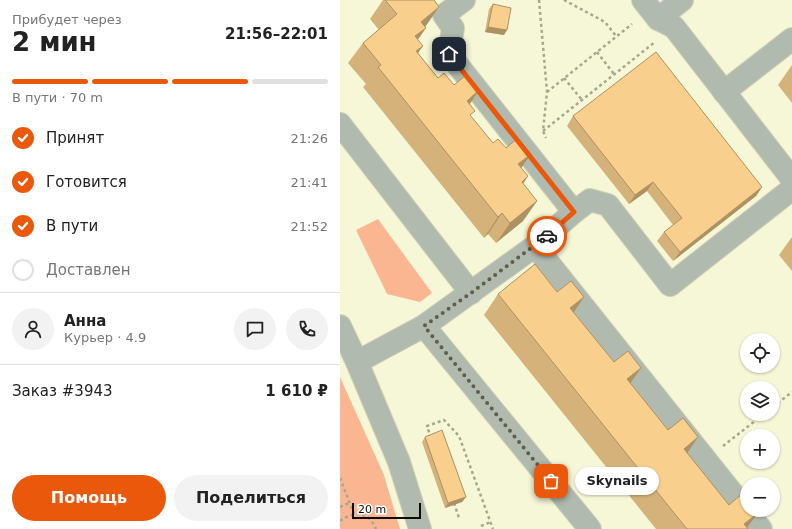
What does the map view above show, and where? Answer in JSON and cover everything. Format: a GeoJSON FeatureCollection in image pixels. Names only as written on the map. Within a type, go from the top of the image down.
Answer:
{"type":"FeatureCollection","features":[{"type":"Feature","properties":{"kind":"street"},"geometry":{"type":"LineString","coordinates":[[464,0],[438,8],[453,28],[449,54],[574,212]]}},
{"type":"Feature","properties":{"kind":"street"},"geometry":{"type":"LineString","coordinates":[[682,0],[656,14],[724,92],[792,179]]}},
{"type":"Feature","properties":{"kind":"street"},"geometry":{"type":"LineString","coordinates":[[724,92],[792,39]]}},
{"type":"Feature","properties":{"kind":"street"},"geometry":{"type":"LineString","coordinates":[[340,124],[471,293]]}},
{"type":"Feature","properties":{"kind":"street"},"geometry":{"type":"LineString","coordinates":[[357,362],[424,326],[535,246],[590,200],[608,205],[670,285],[792,189]]}},
{"type":"Feature","properties":{"kind":"street"},"geometry":{"type":"LineString","coordinates":[[535,246],[761,529]]}},
{"type":"Feature","properties":{"kind":"street"},"geometry":{"type":"LineString","coordinates":[[340,326],[357,362],[399,462],[420,529]]}},
{"type":"Feature","properties":{"kind":"street"},"geometry":{"type":"LineString","coordinates":[[424,326],[590,529]]}},
{"type":"Feature","properties":{"kind":"path"},"geometry":{"type":"LineString","coordinates":[[539,0],[547,92],[543,131],[614,74],[656,14]]}},
{"type":"Feature","properties":{"kind":"path"},"geometry":{"type":"LineString","coordinates":[[564,0],[605,22],[616,36]]}},
{"type":"Feature","properties":{"kind":"path"},"geometry":{"type":"LineString","coordinates":[[547,92],[616,36],[656,14]]}},
{"type":"Feature","properties":{"kind":"path"},"geometry":{"type":"LineString","coordinates":[[597,52],[614,74]]}},
{"type":"Feature","properties":{"kind":"path"},"geometry":{"type":"LineString","coordinates":[[564,78],[582,100]]}},
{"type":"Feature","properties":{"kind":"path"},"geometry":{"type":"LineString","coordinates":[[780,401],[792,392]]}},
{"type":"Feature","properties":{"kind":"path"},"geometry":{"type":"LineString","coordinates":[[433,445],[427,426],[444,420],[459,436],[493,529]]}},
{"type":"Feature","properties":{"kind":"path"},"geometry":{"type":"LineString","coordinates":[[706,459],[755,421]]}},
{"type":"Feature","properties":{"kind":"path"},"geometry":{"type":"LineString","coordinates":[[340,478],[354,514]]}},
{"type":"Feature","properties":{"kind":"path"},"geometry":{"type":"LineString","coordinates":[[451,496],[459,518]]}},
{"type":"Feature","properties":{"kind":"path"},"geometry":{"type":"LineString","coordinates":[[340,507],[349,503]]}},
{"type":"Feature","properties":{"kind":"path"},"geometry":{"type":"LineString","coordinates":[[340,521],[354,514],[363,515],[370,519],[376,529]]}},
{"type":"Feature","properties":{"kind":"path"},"geometry":{"type":"LineString","coordinates":[[480,526],[491,522]]}},
{"type":"Feature","properties":{"kind":"shaded area"},"geometry":{"type":"Polygon","coordinates":[[[378,219],[432,293],[420,302],[387,294],[356,230],[378,219]]]}},
{"type":"Feature","properties":{"kind":"shaded area"},"geometry":{"type":"Polygon","coordinates":[[[340,377],[384,475],[400,529],[340,529],[340,377]]]}},
{"type":"Feature","properties":{"kind":"building"},"geometry":{"type":"Polygon","coordinates":[[[385,0],[434,0],[439,7],[421,22],[426,28],[415,36],[423,46],[416,51],[438,78],[444,73],[454,85],[466,75],[473,82],[479,90],[467,101],[475,111],[470,115],[493,143],[498,139],[506,148],[518,138],[531,154],[518,164],[528,176],[522,182],[537,201],[510,223],[502,213],[498,217],[378,67],[381,65],[363,43],[397,14],[385,0]]]}},
{"type":"Feature","properties":{"kind":"building"},"geometry":{"type":"Polygon","coordinates":[[[493,4],[511,8],[507,30],[488,27],[493,4]]]}},
{"type":"Feature","properties":{"kind":"building"},"geometry":{"type":"Polygon","coordinates":[[[656,52],[762,187],[680,252],[664,232],[682,218],[653,182],[635,195],[573,116],[656,52]]]}},
{"type":"Feature","properties":{"kind":"building"},"geometry":{"type":"Polygon","coordinates":[[[535,264],[557,292],[571,281],[584,297],[570,308],[614,362],[628,351],[641,368],[627,379],[668,430],[683,418],[698,437],[684,449],[729,505],[740,496],[740,517],[753,517],[744,524],[748,529],[687,529],[498,294],[535,264]]]}},
{"type":"Feature","properties":{"kind":"building"},"geometry":{"type":"Polygon","coordinates":[[[442,430],[466,497],[448,503],[425,437],[442,430]]]}},
{"type":"Feature","properties":{"kind":"way so far"},"geometry":{"type":"LineString","coordinates":[[547,236],[424,326],[551,481]]}},
{"type":"Feature","properties":{"kind":"place","name":"Skynails"},"geometry":{"type":"Point","coordinates":[551,481]}},
{"type":"Feature","properties":{"kind":"route"},"geometry":{"type":"LineString","coordinates":[[449,54],[574,212],[547,236]]}}]}
